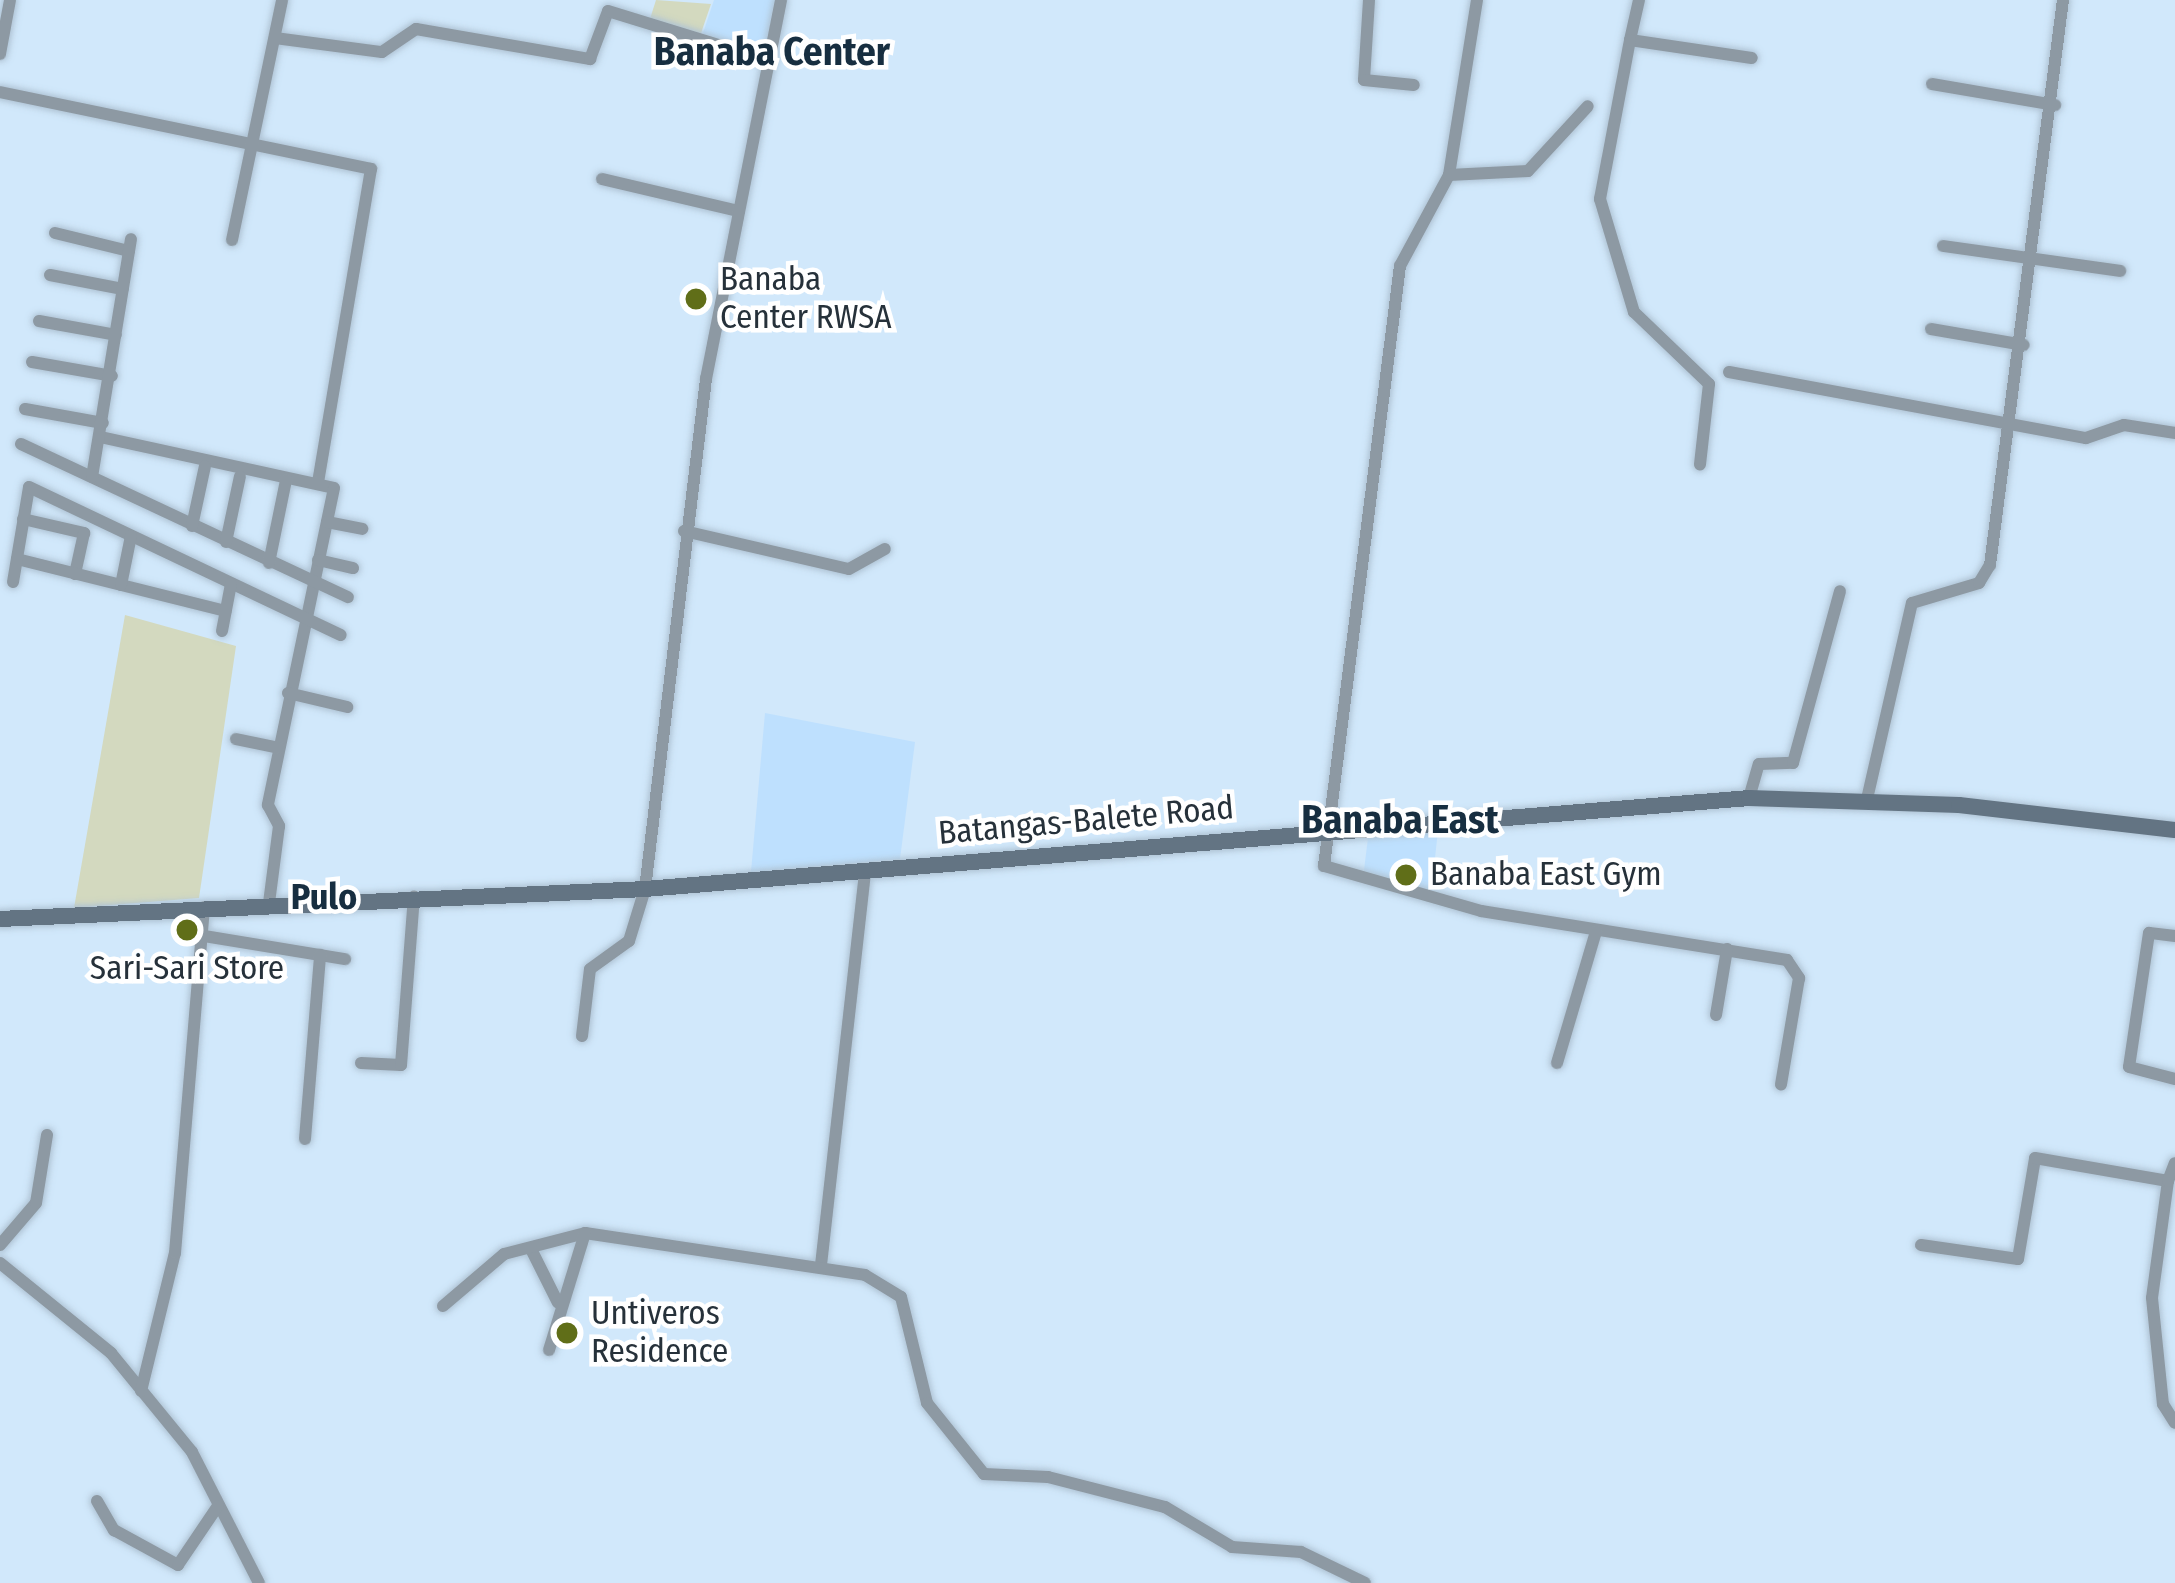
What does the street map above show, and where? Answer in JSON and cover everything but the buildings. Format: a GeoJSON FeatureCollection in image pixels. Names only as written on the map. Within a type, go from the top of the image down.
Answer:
{"type":"FeatureCollection","features":[{"type":"Feature","properties":{"kind":"main road","name":"Batangas-Balete Road"},"geometry":{"type":"LineString","coordinates":[[0,919],[414,895],[645,889],[1322,828],[1749,798],[1867,799],[2175,830]]}},
{"type":"Feature","properties":{"kind":"street"},"geometry":{"type":"LineString","coordinates":[[0,54],[10,0]]}},
{"type":"Feature","properties":{"kind":"street"},"geometry":{"type":"LineString","coordinates":[[232,240],[258,138],[282,0]]}},
{"type":"Feature","properties":{"kind":"street"},"geometry":{"type":"LineString","coordinates":[[582,1036],[590,969],[629,941],[645,889],[684,531],[738,211],[782,0]]}},
{"type":"Feature","properties":{"kind":"street"},"geometry":{"type":"LineString","coordinates":[[1370,0],[1364,80],[1414,85]]}},
{"type":"Feature","properties":{"kind":"street"},"geometry":{"type":"LineString","coordinates":[[1477,0],[1449,175],[1400,266],[1322,828],[1330,874],[1596,931],[1727,949],[1797,966],[1780,1084]]}},
{"type":"Feature","properties":{"kind":"street"},"geometry":{"type":"LineString","coordinates":[[1639,0],[1600,199],[1628,302],[1709,384],[1700,464]]}},
{"type":"Feature","properties":{"kind":"street"},"geometry":{"type":"LineString","coordinates":[[1867,799],[1912,602],[1985,578],[2038,257],[2063,0]]}},
{"type":"Feature","properties":{"kind":"street"},"geometry":{"type":"LineString","coordinates":[[275,38],[382,52],[416,29],[590,59],[608,11],[771,61]]}},
{"type":"Feature","properties":{"kind":"street"},"geometry":{"type":"LineString","coordinates":[[1630,40],[1753,58]]}},
{"type":"Feature","properties":{"kind":"street"},"geometry":{"type":"LineString","coordinates":[[1932,84],[2055,104]]}},
{"type":"Feature","properties":{"kind":"street"},"geometry":{"type":"LineString","coordinates":[[0,92],[258,138],[371,169],[318,483]]}},
{"type":"Feature","properties":{"kind":"street"},"geometry":{"type":"LineString","coordinates":[[1449,175],[1528,170],[1588,106]]}},
{"type":"Feature","properties":{"kind":"street"},"geometry":{"type":"LineString","coordinates":[[602,179],[738,211]]}},
{"type":"Feature","properties":{"kind":"street"},"geometry":{"type":"LineString","coordinates":[[55,232],[130,245],[92,477]]}},
{"type":"Feature","properties":{"kind":"street"},"geometry":{"type":"LineString","coordinates":[[1943,246],[2120,271]]}},
{"type":"Feature","properties":{"kind":"street"},"geometry":{"type":"LineString","coordinates":[[50,274],[123,289]]}},
{"type":"Feature","properties":{"kind":"street"},"geometry":{"type":"LineString","coordinates":[[39,321],[116,335]]}},
{"type":"Feature","properties":{"kind":"street"},"geometry":{"type":"LineString","coordinates":[[1931,329],[2024,345]]}},
{"type":"Feature","properties":{"kind":"street"},"geometry":{"type":"LineString","coordinates":[[32,362],[112,376]]}},
{"type":"Feature","properties":{"kind":"street"},"geometry":{"type":"LineString","coordinates":[[1729,372],[2086,438],[2124,425],[2175,433]]}},
{"type":"Feature","properties":{"kind":"street"},"geometry":{"type":"LineString","coordinates":[[26,410],[240,476],[334,488],[278,748],[268,903]]}},
{"type":"Feature","properties":{"kind":"street"},"geometry":{"type":"LineString","coordinates":[[21,444],[348,597]]}},
{"type":"Feature","properties":{"kind":"street"},"geometry":{"type":"LineString","coordinates":[[192,526],[205,466]]}},
{"type":"Feature","properties":{"kind":"street"},"geometry":{"type":"LineString","coordinates":[[226,542],[240,476]]}},
{"type":"Feature","properties":{"kind":"street"},"geometry":{"type":"LineString","coordinates":[[269,563],[286,480]]}},
{"type":"Feature","properties":{"kind":"street"},"geometry":{"type":"LineString","coordinates":[[13,583],[28,487],[341,634]]}},
{"type":"Feature","properties":{"kind":"street"},"geometry":{"type":"LineString","coordinates":[[23,518],[84,533],[75,574]]}},
{"type":"Feature","properties":{"kind":"street"},"geometry":{"type":"LineString","coordinates":[[327,522],[362,529]]}},
{"type":"Feature","properties":{"kind":"street"},"geometry":{"type":"LineString","coordinates":[[684,531],[849,569],[885,549]]}},
{"type":"Feature","properties":{"kind":"street"},"geometry":{"type":"LineString","coordinates":[[121,585],[131,536]]}},
{"type":"Feature","properties":{"kind":"street"},"geometry":{"type":"LineString","coordinates":[[16,560],[226,611]]}},
{"type":"Feature","properties":{"kind":"street"},"geometry":{"type":"LineString","coordinates":[[318,560],[352,568]]}},
{"type":"Feature","properties":{"kind":"street"},"geometry":{"type":"LineString","coordinates":[[222,631],[231,584]]}},
{"type":"Feature","properties":{"kind":"street"},"geometry":{"type":"LineString","coordinates":[[1749,798],[1759,764],[1793,763],[1811,722],[1840,591]]}},
{"type":"Feature","properties":{"kind":"street"},"geometry":{"type":"LineString","coordinates":[[288,693],[347,707]]}},
{"type":"Feature","properties":{"kind":"street"},"geometry":{"type":"LineString","coordinates":[[236,739],[278,748]]}},
{"type":"Feature","properties":{"kind":"street"},"geometry":{"type":"LineString","coordinates":[[821,1264],[866,869]]}},
{"type":"Feature","properties":{"kind":"street"},"geometry":{"type":"LineString","coordinates":[[362,1063],[401,1065],[414,895]]}},
{"type":"Feature","properties":{"kind":"street"},"geometry":{"type":"LineString","coordinates":[[142,1391],[175,1253],[204,905]]}},
{"type":"Feature","properties":{"kind":"street"},"geometry":{"type":"LineString","coordinates":[[1557,1063],[1596,931]]}},
{"type":"Feature","properties":{"kind":"street"},"geometry":{"type":"LineString","coordinates":[[2175,936],[2149,933],[2129,1067],[2175,1079]]}},
{"type":"Feature","properties":{"kind":"street"},"geometry":{"type":"LineString","coordinates":[[204,936],[346,959]]}},
{"type":"Feature","properties":{"kind":"street"},"geometry":{"type":"LineString","coordinates":[[1715,1015],[1727,949]]}},
{"type":"Feature","properties":{"kind":"street"},"geometry":{"type":"LineString","coordinates":[[305,1139],[320,955]]}},
{"type":"Feature","properties":{"kind":"street"},"geometry":{"type":"LineString","coordinates":[[0,1245],[36,1203],[47,1135]]}},
{"type":"Feature","properties":{"kind":"street"},"geometry":{"type":"LineString","coordinates":[[1921,1245],[2018,1259],[2035,1158],[2168,1181]]}},
{"type":"Feature","properties":{"kind":"street"},"geometry":{"type":"LineString","coordinates":[[2175,1163],[2168,1181],[2152,1298],[2163,1404],[2175,1423]]}},
{"type":"Feature","properties":{"kind":"street"},"geometry":{"type":"LineString","coordinates":[[549,1350],[558,1303],[585,1233]]}},
{"type":"Feature","properties":{"kind":"street"},"geometry":{"type":"LineString","coordinates":[[443,1306],[504,1254],[585,1233],[821,1264],[901,1297],[927,1403],[984,1474],[1048,1477],[1165,1507],[1232,1547],[1301,1552],[1365,1583]]}},
{"type":"Feature","properties":{"kind":"street"},"geometry":{"type":"LineString","coordinates":[[531,1249],[558,1303]]}},
{"type":"Feature","properties":{"kind":"street"},"geometry":{"type":"LineString","coordinates":[[0,1263],[80,1323],[142,1391],[218,1506],[259,1583]]}},
{"type":"Feature","properties":{"kind":"street"},"geometry":{"type":"LineString","coordinates":[[97,1502],[114,1530],[178,1565],[218,1506]]}},
{"type":"Feature","properties":{"kind":"shaded area"},"geometry":{"type":"Polygon","coordinates":[[[714,0],[777,0],[765,59],[700,42],[714,0]]]}},
{"type":"Feature","properties":{"kind":"shaded area"},"geometry":{"type":"Polygon","coordinates":[[[765,713],[915,742],[900,859],[751,872],[765,713]]]}},
{"type":"Feature","properties":{"kind":"shaded area"},"geometry":{"type":"Polygon","coordinates":[[[1438,830],[1431,895],[1363,878],[1368,838],[1438,830]]]}},
{"type":"Feature","properties":{"kind":"green space"},"geometry":{"type":"Polygon","coordinates":[[[656,0],[711,4],[699,39],[649,22],[656,0]]]}},
{"type":"Feature","properties":{"kind":"green space"},"geometry":{"type":"Polygon","coordinates":[[[125,615],[236,646],[199,898],[74,908],[125,615]]]}},
{"type":"Feature","properties":{"kind":"place","name":"Banaba Center RWSA"},"geometry":{"type":"Point","coordinates":[696,299]}},
{"type":"Feature","properties":{"kind":"place","name":"Banaba East Gym"},"geometry":{"type":"Point","coordinates":[1406,875]}},
{"type":"Feature","properties":{"kind":"place","name":"Sari-Sari Store"},"geometry":{"type":"Point","coordinates":[187,930]}},
{"type":"Feature","properties":{"kind":"place","name":"Untiveros Residence"},"geometry":{"type":"Point","coordinates":[567,1333]}},
{"type":"Feature","properties":{"kind":"district","name":"Banaba Center"},"geometry":{"type":"Point","coordinates":[772,52]}},
{"type":"Feature","properties":{"kind":"district","name":"Banaba East"},"geometry":{"type":"Point","coordinates":[1400,820]}},
{"type":"Feature","properties":{"kind":"district","name":"Pulo"},"geometry":{"type":"Point","coordinates":[324,898]}}]}
